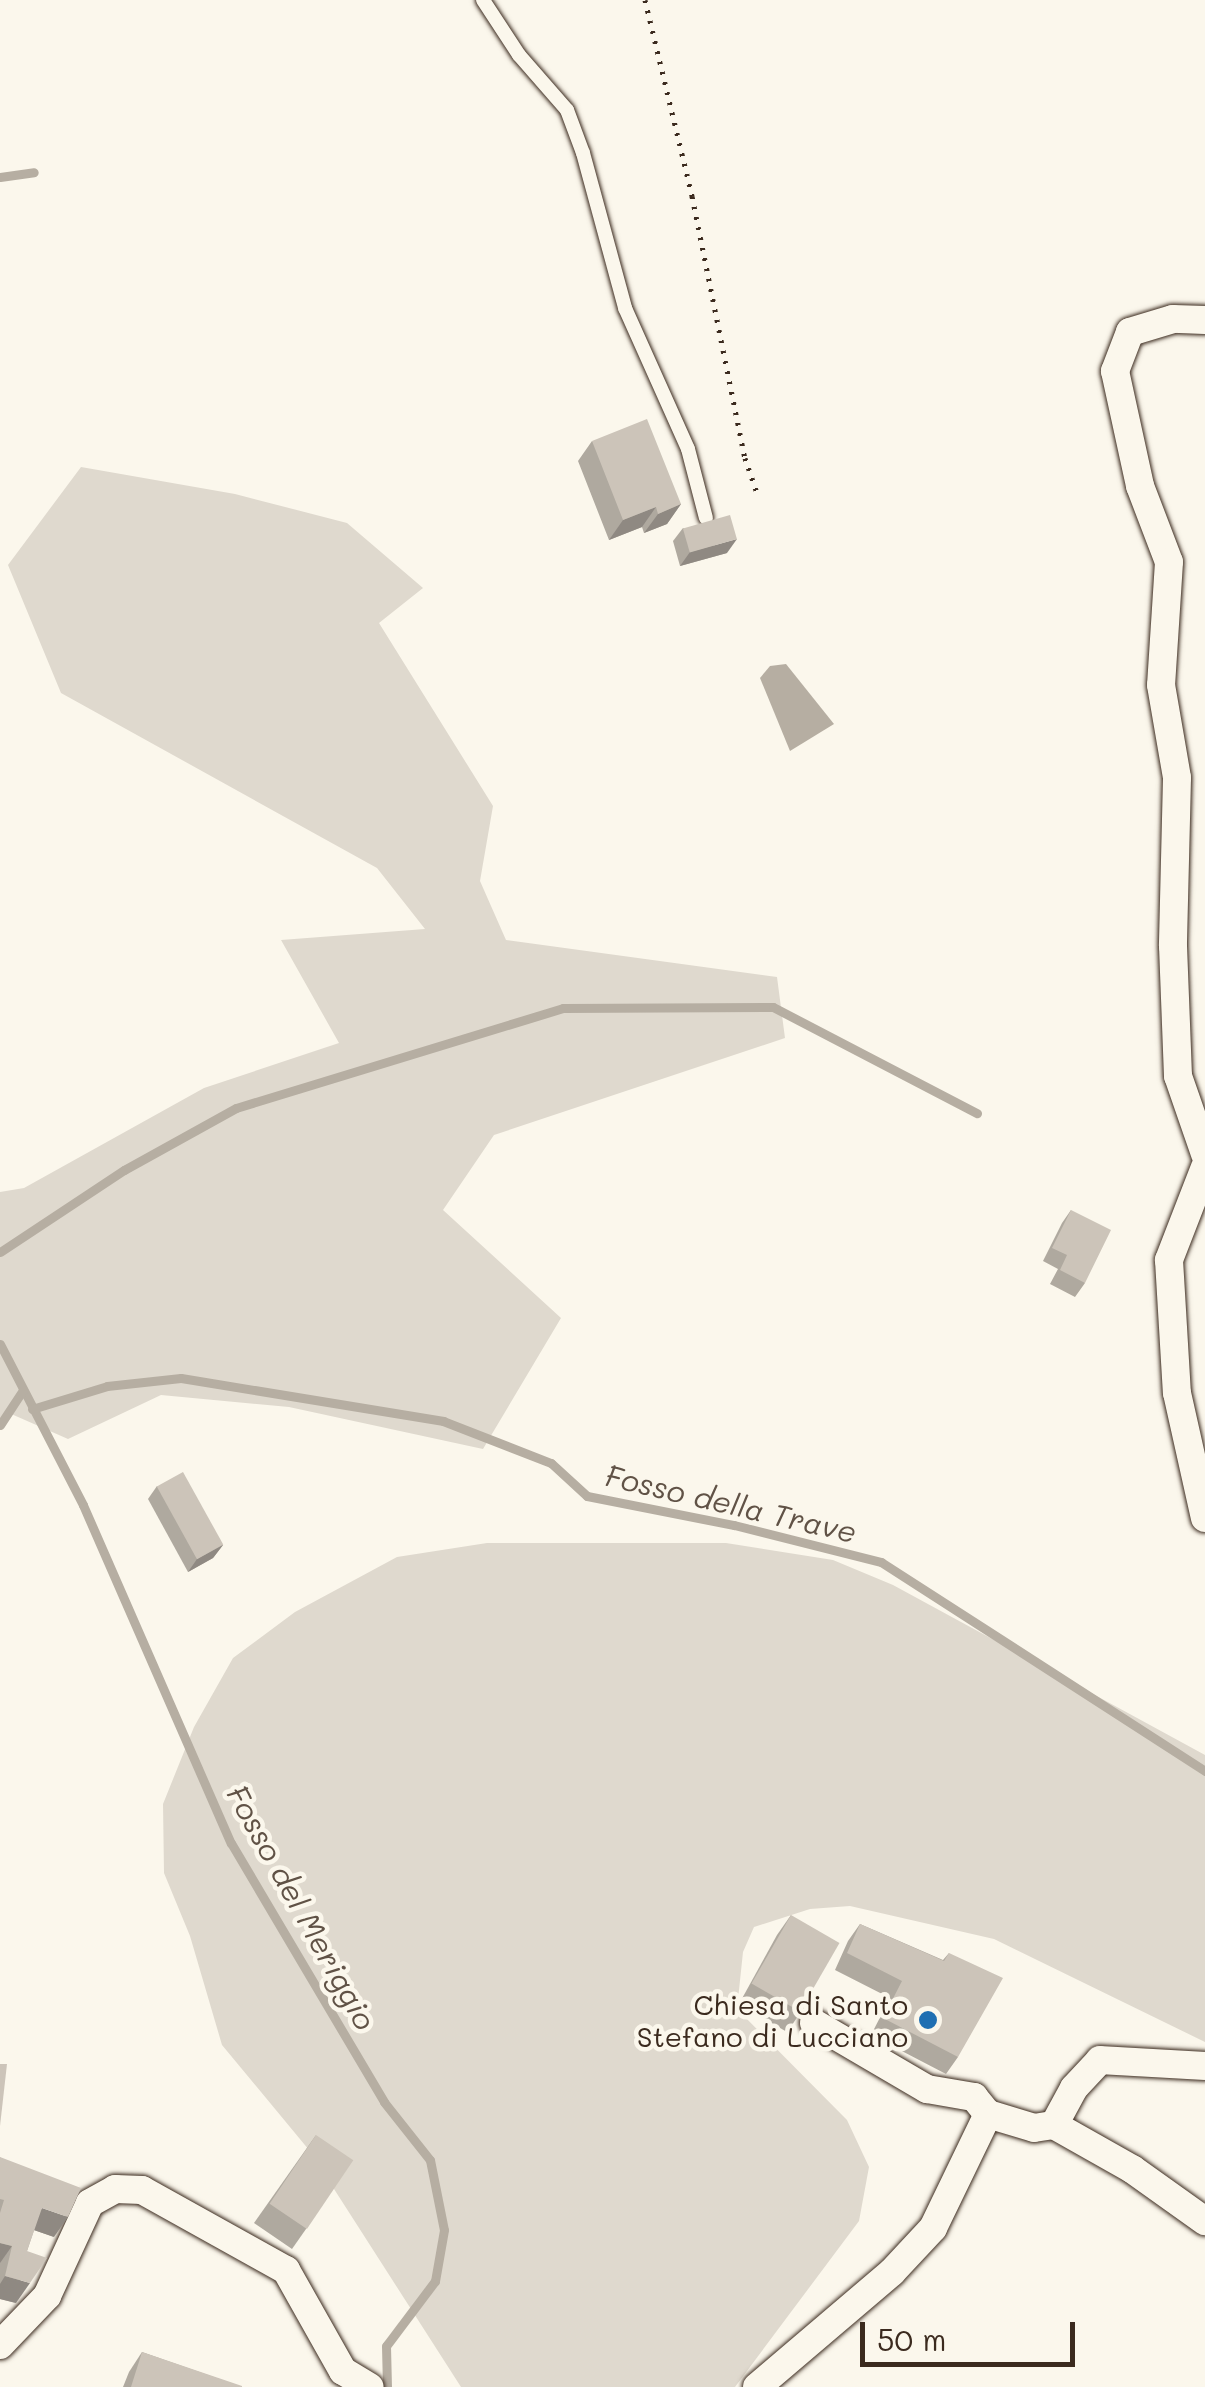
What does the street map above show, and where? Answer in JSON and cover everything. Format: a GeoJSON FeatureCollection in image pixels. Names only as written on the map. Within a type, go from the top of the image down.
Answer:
{"type":"FeatureCollection","features":[{"type":"Feature","properties":{"kind":"street"},"geometry":{"type":"LineString","coordinates":[[1205,320],[1172,318],[1130,332],[1114,372],[1140,486],[1169,562],[1161,685],[1178,778],[1173,946],[1178,1076],[1205,1154]]}},
{"type":"Feature","properties":{"kind":"street"},"geometry":{"type":"LineString","coordinates":[[1205,1167],[1168,1260],[1177,1392],[1205,1518]]}},
{"type":"Feature","properties":{"kind":"street"},"geometry":{"type":"LineString","coordinates":[[814,2023],[927,2089],[974,2097],[988,2114],[1034,2128],[1054,2124],[1132,2169],[1205,2222]]}},
{"type":"Feature","properties":{"kind":"street"},"geometry":{"type":"LineString","coordinates":[[1054,2124],[1074,2088],[1100,2060],[1205,2066]]}},
{"type":"Feature","properties":{"kind":"street"},"geometry":{"type":"LineString","coordinates":[[756,2387],[892,2272],[933,2228],[988,2114]]}},
{"type":"Feature","properties":{"kind":"street"},"geometry":{"type":"LineString","coordinates":[[0,2345],[47,2296],[90,2203],[115,2189],[142,2190],[286,2270],[343,2372],[370,2387]]}},
{"type":"Feature","properties":{"kind":"lane"},"geometry":{"type":"LineString","coordinates":[[483,0],[519,55],[566,110],[583,153],[625,308],[688,449],[706,518]]}},
{"type":"Feature","properties":{"kind":"path"},"geometry":{"type":"LineString","coordinates":[[645,0],[692,196],[745,458],[758,495]]}},
{"type":"Feature","properties":{"kind":"shaded area"},"geometry":{"type":"Polygon","coordinates":[[[81,467],[235,494],[347,523],[423,588],[379,623],[493,806],[480,881],[506,940],[777,977],[785,1038],[494,1135],[443,1210],[561,1318],[483,1449],[289,1407],[161,1395],[68,1439],[9,1413],[0,1421],[0,1192],[24,1188],[204,1088],[339,1043],[281,940],[425,929],[377,868],[61,693],[8,565],[81,467]]]}},
{"type":"Feature","properties":{"kind":"shaded area"},"geometry":{"type":"Polygon","coordinates":[[[786,664],[834,724],[790,751],[760,678],[770,666],[786,664]]]}},
{"type":"Feature","properties":{"kind":"shaded area"},"geometry":{"type":"Polygon","coordinates":[[[487,1543],[726,1543],[833,1560],[893,1585],[1205,1755],[1205,2042],[994,1939],[850,1906],[810,1909],[754,1927],[743,1952],[737,2009],[847,2120],[869,2167],[859,2221],[735,2387],[461,2387],[309,2150],[222,2045],[190,1936],[164,1873],[163,1804],[194,1727],[233,1658],[295,1612],[397,1557],[487,1543]]]}},
{"type":"Feature","properties":{"kind":"building"},"geometry":{"type":"Polygon","coordinates":[[[647,419],[681,504],[658,514],[656,507],[623,520],[592,441],[647,419]]]}},
{"type":"Feature","properties":{"kind":"building"},"geometry":{"type":"Polygon","coordinates":[[[730,515],[737,539],[690,553],[683,529],[730,515]]]}},
{"type":"Feature","properties":{"kind":"building"},"geometry":{"type":"Polygon","coordinates":[[[1071,1210],[1111,1230],[1085,1283],[1060,1270],[1067,1255],[1052,1248],[1071,1210]]]}},
{"type":"Feature","properties":{"kind":"building"},"geometry":{"type":"Polygon","coordinates":[[[183,1472],[223,1545],[197,1559],[157,1487],[183,1472]]]}},
{"type":"Feature","properties":{"kind":"building"},"geometry":{"type":"Polygon","coordinates":[[[791,1915],[839,1943],[800,2011],[752,1983],[791,1915]]]}},
{"type":"Feature","properties":{"kind":"building"},"geometry":{"type":"Polygon","coordinates":[[[860,1924],[944,1961],[949,1953],[1003,1978],[958,2057],[883,2018],[902,1981],[847,1953],[860,1924]]]}},
{"type":"Feature","properties":{"kind":"building"},"geometry":{"type":"Polygon","coordinates":[[[0,2064],[7,2064],[0,2126],[0,2064]]]}},
{"type":"Feature","properties":{"kind":"building"},"geometry":{"type":"Polygon","coordinates":[[[316,2135],[353,2160],[307,2229],[270,2204],[316,2135]]]}},
{"type":"Feature","properties":{"kind":"building"},"geometry":{"type":"Polygon","coordinates":[[[0,2157],[81,2188],[68,2217],[42,2208],[27,2251],[47,2258],[30,2283],[5,2276],[12,2246],[0,2243],[4,2200],[0,2199],[0,2157]]]}},
{"type":"Feature","properties":{"kind":"building"},"geometry":{"type":"Polygon","coordinates":[[[142,2352],[242,2386],[242,2387],[131,2387],[142,2352]]]}},
{"type":"Feature","properties":{"kind":"waterway"},"geometry":{"type":"LineString","coordinates":[[0,177],[34,172]]}},
{"type":"Feature","properties":{"kind":"waterway"},"geometry":{"type":"LineString","coordinates":[[0,1252],[124,1170],[236,1108],[563,1008],[773,1007],[977,1113]]}},
{"type":"Feature","properties":{"kind":"waterway","name":"Fosso del Meriggio"},"geometry":{"type":"LineString","coordinates":[[0,1344],[83,1505],[231,1843],[384,2102],[430,2160],[444,2230],[435,2281],[386,2346],[387,2387]]}},
{"type":"Feature","properties":{"kind":"waterway","name":"Fosso della Trave"},"geometry":{"type":"LineString","coordinates":[[32,1409],[107,1386],[181,1378],[443,1421],[551,1463],[587,1496],[734,1525],[881,1562],[1205,1771]]}},
{"type":"Feature","properties":{"kind":"waterway"},"geometry":{"type":"LineString","coordinates":[[0,1425],[23,1390]]}},
{"type":"Feature","properties":{"kind":"place","name":"Chiesa di Santo Stefano di Lucciano"},"geometry":{"type":"Point","coordinates":[928,2020]}}]}
